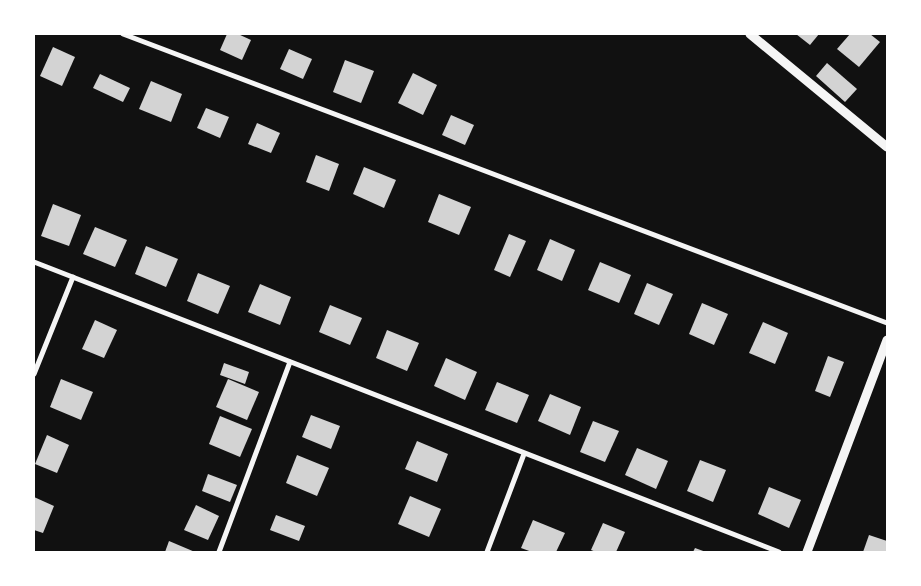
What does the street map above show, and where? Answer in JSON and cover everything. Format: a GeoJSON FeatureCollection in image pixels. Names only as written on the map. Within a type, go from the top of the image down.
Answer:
{"type":"FeatureCollection","features":[{"type":"Feature","properties":{"kind":"street"},"geometry":{"type":"LineString","coordinates":[[123,34],[887,322]]}},
{"type":"Feature","properties":{"kind":"street"},"geometry":{"type":"LineString","coordinates":[[750,34],[887,147]]}},
{"type":"Feature","properties":{"kind":"street"},"geometry":{"type":"LineString","coordinates":[[34,262],[779,552]]}},
{"type":"Feature","properties":{"kind":"street"},"geometry":{"type":"LineString","coordinates":[[34,374],[73,277]]}},
{"type":"Feature","properties":{"kind":"street"},"geometry":{"type":"LineString","coordinates":[[807,552],[887,340]]}},
{"type":"Feature","properties":{"kind":"street"},"geometry":{"type":"LineString","coordinates":[[219,552],[290,362]]}},
{"type":"Feature","properties":{"kind":"street"},"geometry":{"type":"LineString","coordinates":[[487,552],[524,454]]}},
{"type":"Feature","properties":{"kind":"building"},"geometry":{"type":"Polygon","coordinates":[[[227,34],[238,34],[251,40],[242,60],[220,50],[227,34]]]}},
{"type":"Feature","properties":{"kind":"building"},"geometry":{"type":"Polygon","coordinates":[[[796,34],[819,34],[810,45],[796,34]]]}},
{"type":"Feature","properties":{"kind":"building"},"geometry":{"type":"Polygon","coordinates":[[[850,34],[870,34],[880,42],[859,67],[837,49],[850,34]]]}},
{"type":"Feature","properties":{"kind":"building"},"geometry":{"type":"Polygon","coordinates":[[[53,47],[75,57],[62,86],[40,76],[53,47]]]}},
{"type":"Feature","properties":{"kind":"building"},"geometry":{"type":"Polygon","coordinates":[[[289,49],[312,59],[303,79],[280,69],[289,49]]]}},
{"type":"Feature","properties":{"kind":"building"},"geometry":{"type":"Polygon","coordinates":[[[345,60],[374,71],[361,103],[333,92],[345,60]]]}},
{"type":"Feature","properties":{"kind":"building"},"geometry":{"type":"Polygon","coordinates":[[[827,63],[857,89],[845,102],[816,76],[827,63]]]}},
{"type":"Feature","properties":{"kind":"building"},"geometry":{"type":"Polygon","coordinates":[[[413,73],[437,85],[423,115],[398,103],[413,73]]]}},
{"type":"Feature","properties":{"kind":"building"},"geometry":{"type":"Polygon","coordinates":[[[100,74],[130,88],[123,102],[93,88],[100,74]]]}},
{"type":"Feature","properties":{"kind":"building"},"geometry":{"type":"Polygon","coordinates":[[[151,81],[182,94],[171,122],[139,109],[151,81]]]}},
{"type":"Feature","properties":{"kind":"building"},"geometry":{"type":"Polygon","coordinates":[[[206,108],[229,117],[220,138],[197,128],[206,108]]]}},
{"type":"Feature","properties":{"kind":"building"},"geometry":{"type":"Polygon","coordinates":[[[451,115],[474,125],[465,145],[442,135],[451,115]]]}},
{"type":"Feature","properties":{"kind":"building"},"geometry":{"type":"Polygon","coordinates":[[[257,123],[280,133],[271,153],[248,144],[257,123]]]}},
{"type":"Feature","properties":{"kind":"building"},"geometry":{"type":"Polygon","coordinates":[[[316,155],[339,164],[329,191],[306,182],[316,155]]]}},
{"type":"Feature","properties":{"kind":"building"},"geometry":{"type":"Polygon","coordinates":[[[364,167],[396,180],[384,208],[353,194],[364,167]]]}},
{"type":"Feature","properties":{"kind":"building"},"geometry":{"type":"Polygon","coordinates":[[[439,194],[471,207],[459,235],[428,222],[439,194]]]}},
{"type":"Feature","properties":{"kind":"building"},"geometry":{"type":"Polygon","coordinates":[[[53,204],[81,215],[69,246],[41,236],[53,204]]]}},
{"type":"Feature","properties":{"kind":"building"},"geometry":{"type":"Polygon","coordinates":[[[95,227],[127,240],[115,267],[83,254],[95,227]]]}},
{"type":"Feature","properties":{"kind":"building"},"geometry":{"type":"Polygon","coordinates":[[[509,234],[526,241],[510,277],[494,270],[509,234]]]}},
{"type":"Feature","properties":{"kind":"building"},"geometry":{"type":"Polygon","coordinates":[[[550,239],[575,250],[562,281],[537,270],[550,239]]]}},
{"type":"Feature","properties":{"kind":"building"},"geometry":{"type":"Polygon","coordinates":[[[146,246],[178,259],[166,287],[135,274],[146,246]]]}},
{"type":"Feature","properties":{"kind":"building"},"geometry":{"type":"Polygon","coordinates":[[[600,262],[631,275],[619,303],[588,290],[600,262]]]}},
{"type":"Feature","properties":{"kind":"building"},"geometry":{"type":"Polygon","coordinates":[[[198,273],[230,286],[218,314],[187,301],[198,273]]]}},
{"type":"Feature","properties":{"kind":"building"},"geometry":{"type":"Polygon","coordinates":[[[647,283],[673,294],[659,325],[634,314],[647,283]]]}},
{"type":"Feature","properties":{"kind":"building"},"geometry":{"type":"Polygon","coordinates":[[[260,284],[291,297],[280,325],[248,312],[260,284]]]}},
{"type":"Feature","properties":{"kind":"building"},"geometry":{"type":"Polygon","coordinates":[[[702,303],[728,314],[714,345],[689,334],[702,303]]]}},
{"type":"Feature","properties":{"kind":"building"},"geometry":{"type":"Polygon","coordinates":[[[330,305],[362,318],[350,345],[319,332],[330,305]]]}},
{"type":"Feature","properties":{"kind":"building"},"geometry":{"type":"Polygon","coordinates":[[[95,320],[117,330],[104,358],[82,349],[95,320]]]}},
{"type":"Feature","properties":{"kind":"building"},"geometry":{"type":"Polygon","coordinates":[[[763,322],[788,333],[775,364],[749,353],[763,322]]]}},
{"type":"Feature","properties":{"kind":"building"},"geometry":{"type":"Polygon","coordinates":[[[387,330],[419,343],[407,371],[376,358],[387,330]]]}},
{"type":"Feature","properties":{"kind":"building"},"geometry":{"type":"Polygon","coordinates":[[[828,356],[844,362],[830,397],[815,391],[828,356]]]}},
{"type":"Feature","properties":{"kind":"building"},"geometry":{"type":"Polygon","coordinates":[[[446,358],[477,372],[465,400],[434,386],[446,358]]]}},
{"type":"Feature","properties":{"kind":"building"},"geometry":{"type":"Polygon","coordinates":[[[224,363],[249,372],[245,384],[220,375],[224,363]]]}},
{"type":"Feature","properties":{"kind":"building"},"geometry":{"type":"Polygon","coordinates":[[[61,379],[93,392],[81,420],[50,407],[61,379]]]}},
{"type":"Feature","properties":{"kind":"building"},"geometry":{"type":"Polygon","coordinates":[[[228,379],[259,392],[247,420],[216,407],[228,379]]]}},
{"type":"Feature","properties":{"kind":"building"},"geometry":{"type":"Polygon","coordinates":[[[497,382],[529,395],[517,423],[485,410],[497,382]]]}},
{"type":"Feature","properties":{"kind":"building"},"geometry":{"type":"Polygon","coordinates":[[[550,394],[581,407],[570,435],[538,421],[550,394]]]}},
{"type":"Feature","properties":{"kind":"building"},"geometry":{"type":"Polygon","coordinates":[[[311,415],[340,426],[331,449],[302,437],[311,415]]]}},
{"type":"Feature","properties":{"kind":"building"},"geometry":{"type":"Polygon","coordinates":[[[220,416],[252,429],[240,457],[209,444],[220,416]]]}},
{"type":"Feature","properties":{"kind":"building"},"geometry":{"type":"Polygon","coordinates":[[[593,421],[619,431],[605,462],[580,452],[593,421]]]}},
{"type":"Feature","properties":{"kind":"building"},"geometry":{"type":"Polygon","coordinates":[[[47,435],[69,445],[57,473],[35,464],[47,435]]]}},
{"type":"Feature","properties":{"kind":"building"},"geometry":{"type":"Polygon","coordinates":[[[417,441],[448,454],[437,482],[405,469],[417,441]]]}},
{"type":"Feature","properties":{"kind":"building"},"geometry":{"type":"Polygon","coordinates":[[[637,448],[668,461],[656,489],[625,475],[637,448]]]}},
{"type":"Feature","properties":{"kind":"building"},"geometry":{"type":"Polygon","coordinates":[[[297,455],[329,468],[317,496],[286,483],[297,455]]]}},
{"type":"Feature","properties":{"kind":"building"},"geometry":{"type":"Polygon","coordinates":[[[700,460],[726,470],[713,502],[687,491],[700,460]]]}},
{"type":"Feature","properties":{"kind":"building"},"geometry":{"type":"Polygon","coordinates":[[[208,474],[237,485],[230,502],[202,491],[208,474]]]}},
{"type":"Feature","properties":{"kind":"building"},"geometry":{"type":"Polygon","coordinates":[[[769,487],[801,500],[789,528],[758,514],[769,487]]]}},
{"type":"Feature","properties":{"kind":"building"},"geometry":{"type":"Polygon","coordinates":[[[410,496],[441,509],[429,537],[398,524],[410,496]]]}},
{"type":"Feature","properties":{"kind":"building"},"geometry":{"type":"Polygon","coordinates":[[[34,497],[54,506],[43,533],[34,530],[34,497]]]}},
{"type":"Feature","properties":{"kind":"building"},"geometry":{"type":"Polygon","coordinates":[[[196,505],[219,516],[208,540],[184,530],[196,505]]]}},
{"type":"Feature","properties":{"kind":"building"},"geometry":{"type":"Polygon","coordinates":[[[276,515],[305,526],[299,541],[270,530],[276,515]]]}},
{"type":"Feature","properties":{"kind":"building"},"geometry":{"type":"Polygon","coordinates":[[[533,520],[565,533],[556,552],[532,552],[521,548],[533,520]]]}},
{"type":"Feature","properties":{"kind":"building"},"geometry":{"type":"Polygon","coordinates":[[[603,523],[625,532],[616,552],[596,552],[591,550],[603,523]]]}},
{"type":"Feature","properties":{"kind":"building"},"geometry":{"type":"Polygon","coordinates":[[[869,535],[887,541],[887,552],[863,552],[869,535]]]}},
{"type":"Feature","properties":{"kind":"building"},"geometry":{"type":"Polygon","coordinates":[[[169,541],[195,552],[165,552],[169,541]]]}},
{"type":"Feature","properties":{"kind":"building"},"geometry":{"type":"Polygon","coordinates":[[[695,548],[706,552],[693,552],[695,548]]]}}]}
